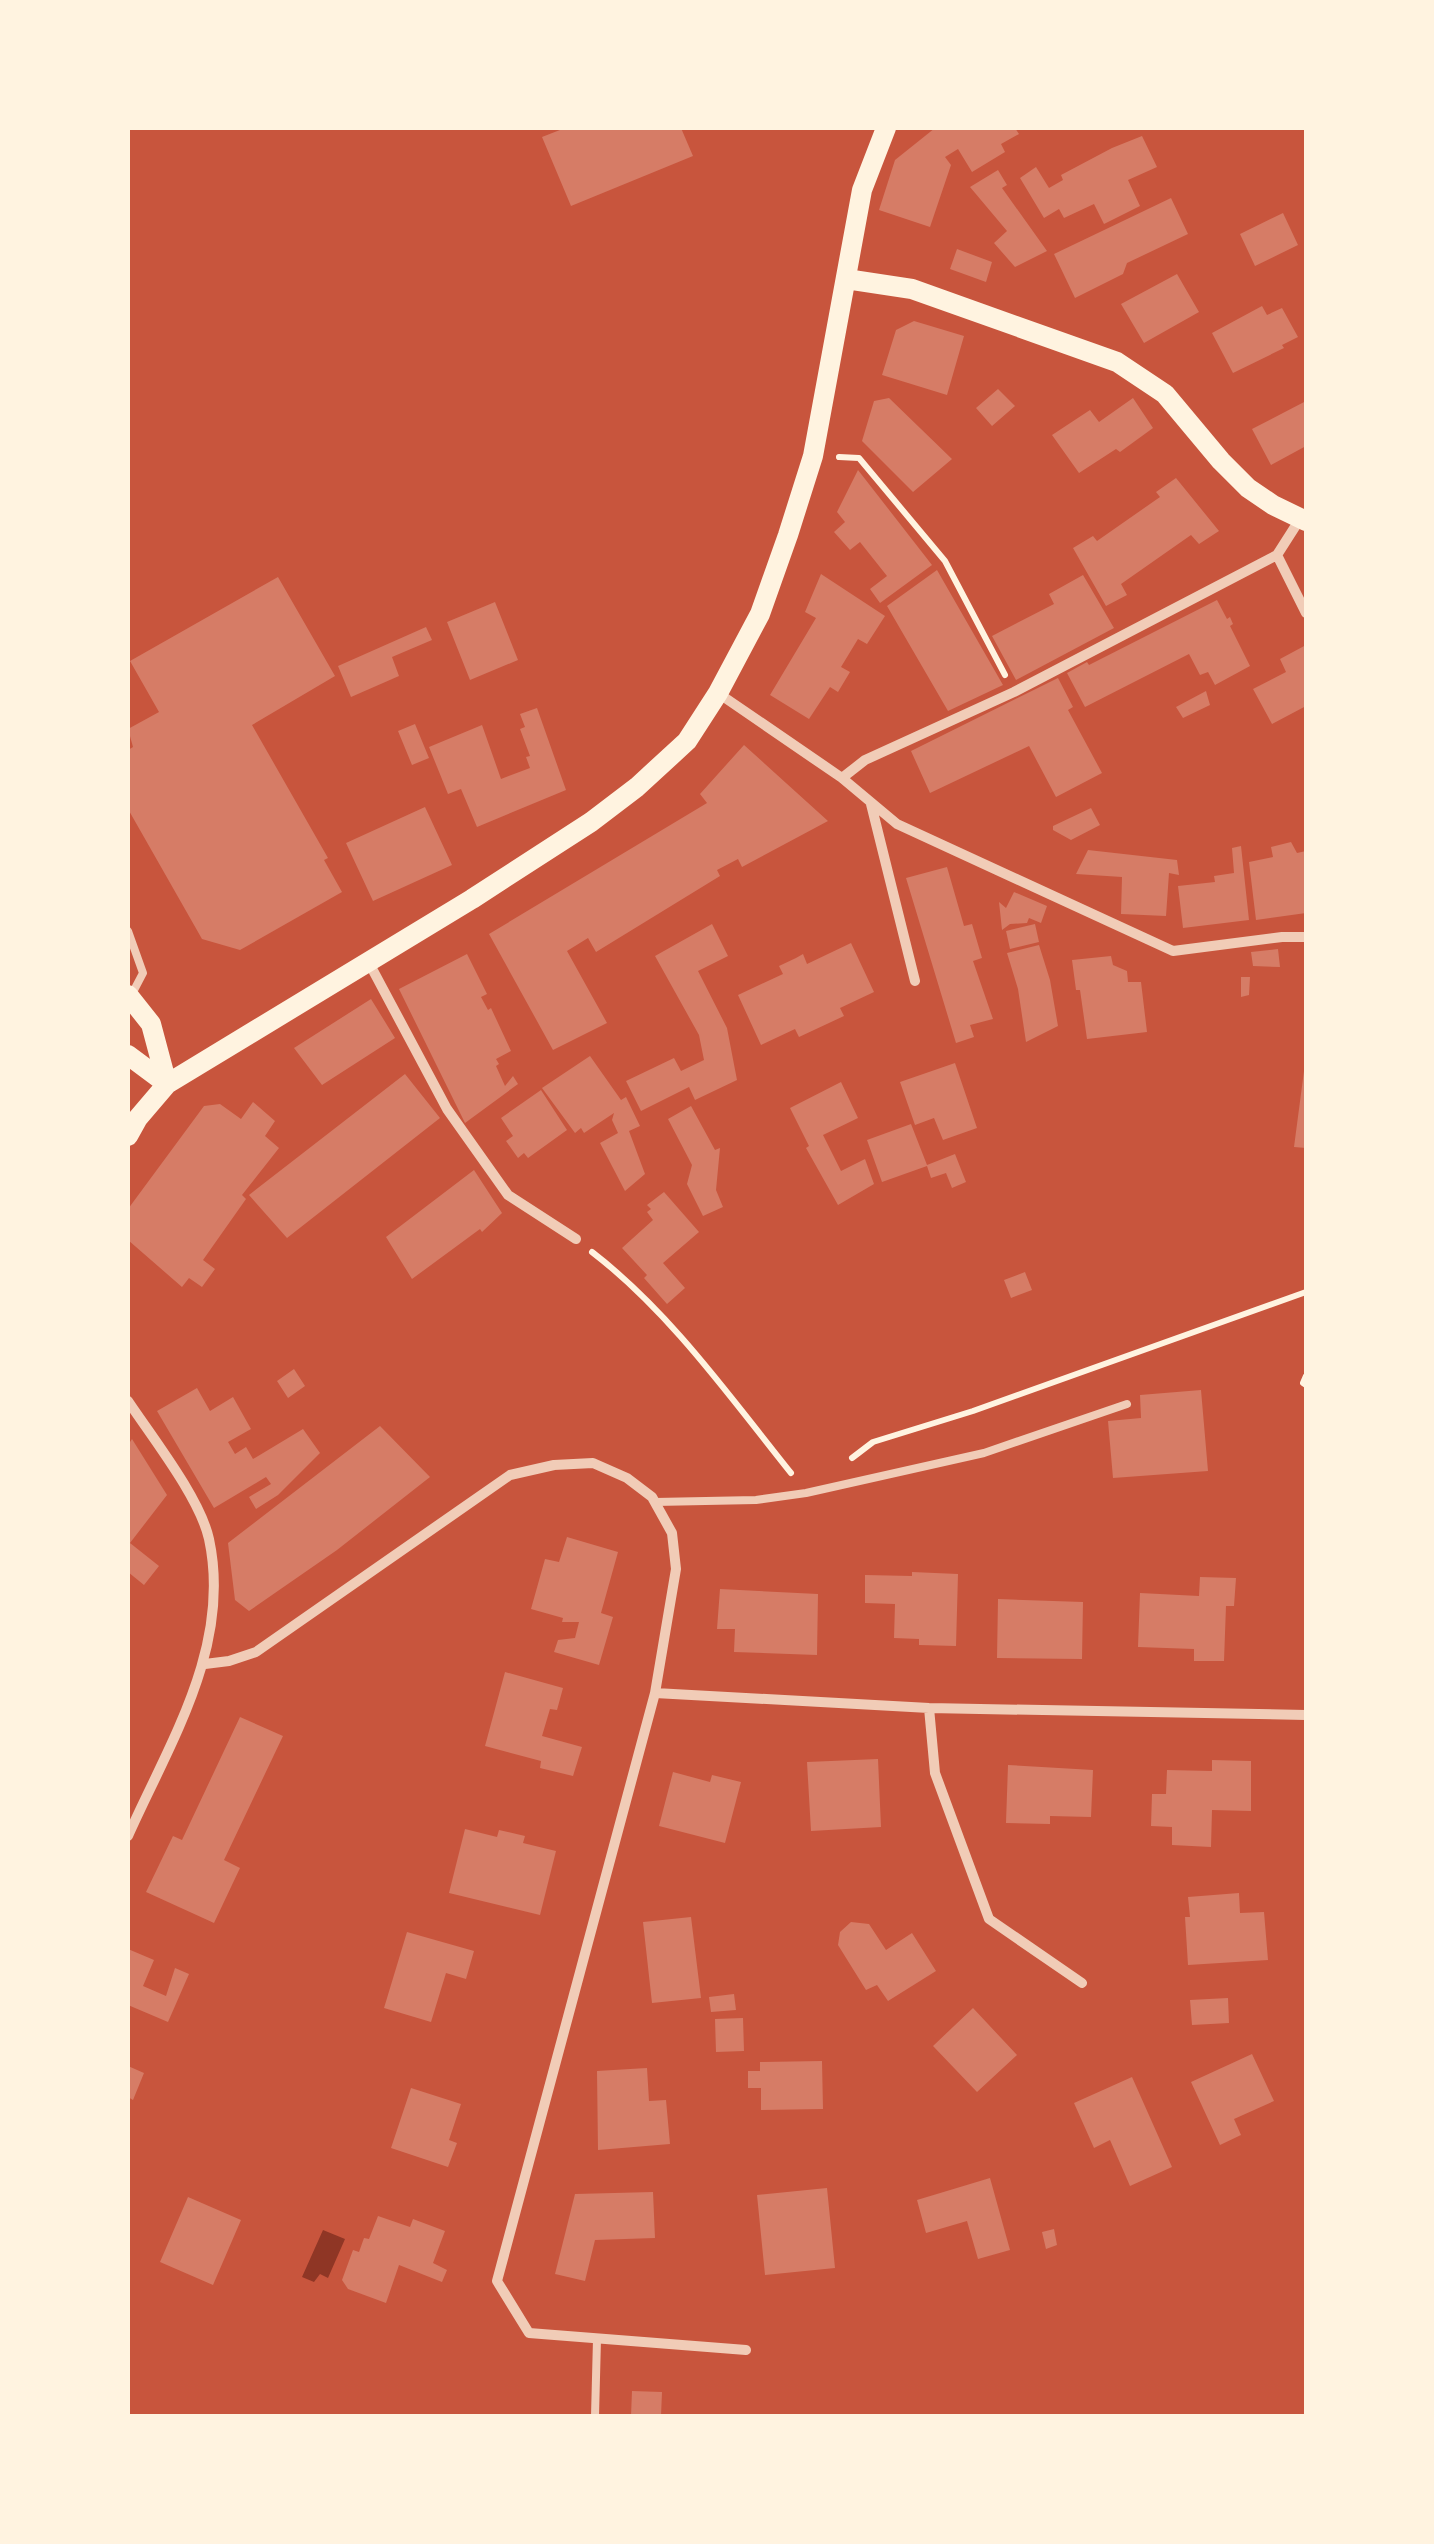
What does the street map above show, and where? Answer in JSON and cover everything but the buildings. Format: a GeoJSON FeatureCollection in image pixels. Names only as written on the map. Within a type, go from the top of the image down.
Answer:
{"type":"FeatureCollection","features":[{"type":"Feature","properties":{"kind":"main road"},"geometry":{"type":"LineString","coordinates":[[128,1136],[138,1118],[168,1084],[472,899],[613,807],[688,741],[760,614],[813,456],[862,190],[886,128]]}},
{"type":"Feature","properties":{"kind":"main road"},"geometry":{"type":"LineString","coordinates":[[846,278],[912,289],[1117,362],[1165,394],[1248,488],[1303,520]]}},
{"type":"Feature","properties":{"kind":"main road"},"geometry":{"type":"LineString","coordinates":[[129,997],[151,1024],[168,1084]]}},
{"type":"Feature","properties":{"kind":"main road"},"geometry":{"type":"LineString","coordinates":[[128,1055],[168,1084]]}},
{"type":"Feature","properties":{"kind":"street"},"geometry":{"type":"LineString","coordinates":[[842,778],[865,760],[1014,692],[1277,555],[1303,520]]}},
{"type":"Feature","properties":{"kind":"street"},"geometry":{"type":"LineString","coordinates":[[1277,555],[1306,613]]}},
{"type":"Feature","properties":{"kind":"street"},"geometry":{"type":"LineString","coordinates":[[718,693],[842,778],[897,824],[1173,951],[1306,937]]}},
{"type":"Feature","properties":{"kind":"street"},"geometry":{"type":"LineString","coordinates":[[871,804],[915,980]]}},
{"type":"Feature","properties":{"kind":"street"},"geometry":{"type":"LineString","coordinates":[[368,960],[447,1109],[508,1195],[576,1239]]}},
{"type":"Feature","properties":{"kind":"street"},"geometry":{"type":"LineString","coordinates":[[128,1401],[196,1507],[209,1538],[215,1612],[205,1664],[128,1836]]}},
{"type":"Feature","properties":{"kind":"street"},"geometry":{"type":"LineString","coordinates":[[205,1664],[229,1662],[256,1652],[510,1475],[554,1465],[593,1464],[627,1478],[655,1502],[672,1534],[676,1569],[656,1693],[497,2281],[529,2333],[746,2350]]}},
{"type":"Feature","properties":{"kind":"street"},"geometry":{"type":"LineString","coordinates":[[656,1693],[929,1708],[1306,1715]]}},
{"type":"Feature","properties":{"kind":"street"},"geometry":{"type":"LineString","coordinates":[[929,1708],[935,1772],[989,1919],[1082,1982]]}},
{"type":"Feature","properties":{"kind":"lane"},"geometry":{"type":"LineString","coordinates":[[128,931],[143,973],[129,997]]}},
{"type":"Feature","properties":{"kind":"lane"},"geometry":{"type":"LineString","coordinates":[[655,1502],[756,1500],[806,1493],[984,1453],[1127,1404]]}},
{"type":"Feature","properties":{"kind":"lane"},"geometry":{"type":"LineString","coordinates":[[595,2416],[597,2339]]}},
{"type":"Feature","properties":{"kind":"path"},"geometry":{"type":"LineString","coordinates":[[813,456],[859,458],[946,561],[1014,692]]}},
{"type":"Feature","properties":{"kind":"path"},"geometry":{"type":"LineString","coordinates":[[576,1239],[614,1269],[687,1346],[806,1493]]}},
{"type":"Feature","properties":{"kind":"path"},"geometry":{"type":"LineString","coordinates":[[846,1462],[873,1442],[972,1411],[1306,1292]]}},
{"type":"Feature","properties":{"kind":"path"},"geometry":{"type":"LineString","coordinates":[[1306,1376],[1302,1383],[1306,1385]]}},
{"type":"Feature","properties":{"kind":"shaded area"},"geometry":{"type":"Polygon","coordinates":[[[323,2230],[345,2239],[328,2278],[320,2274],[314,2282],[302,2277],[323,2230]]]}}]}
